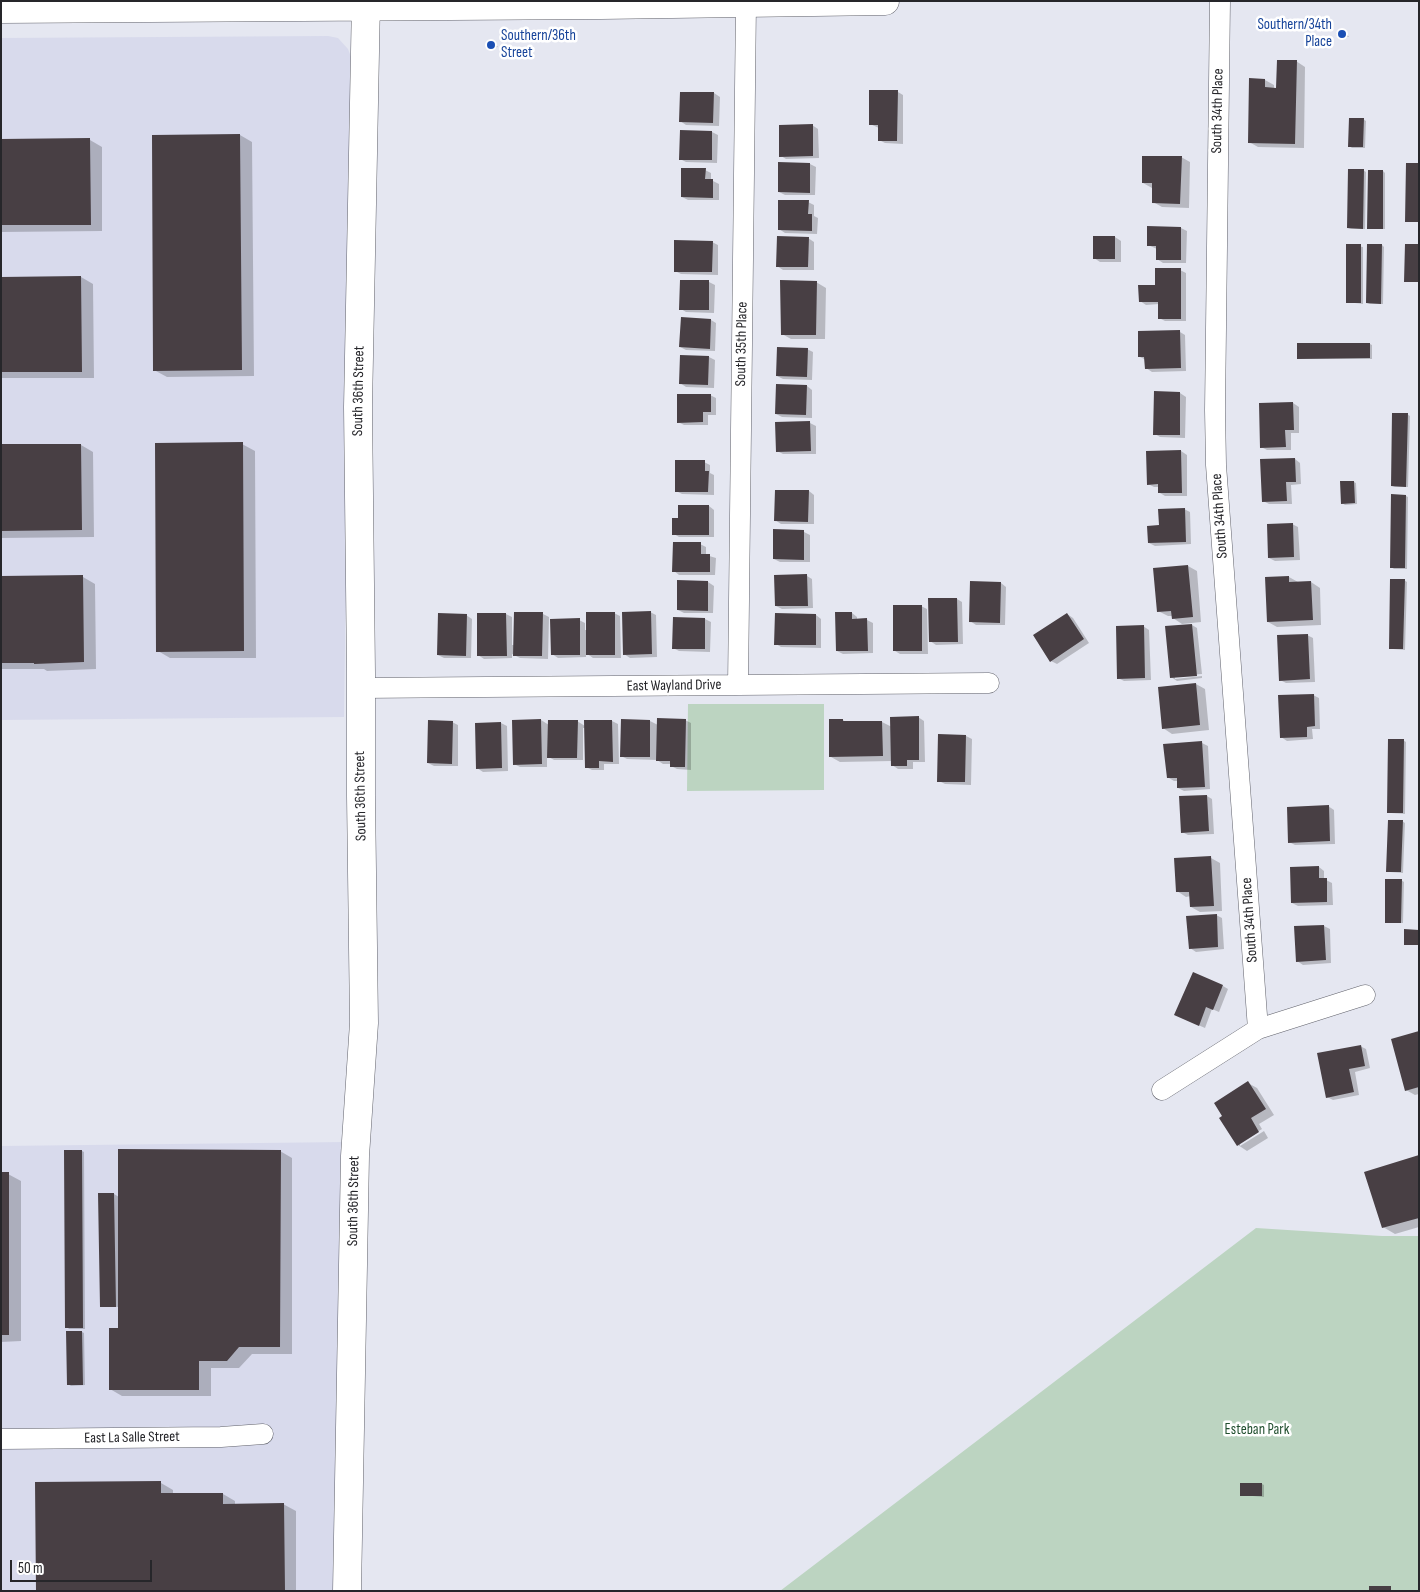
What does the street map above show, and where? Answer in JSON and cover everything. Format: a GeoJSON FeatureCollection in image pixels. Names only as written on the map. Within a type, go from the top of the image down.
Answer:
{"type":"FeatureCollection","features":[{"type":"Feature","properties":{"kind":"street"},"geometry":{"type":"LineString","coordinates":[[1,9],[366,4],[601,5],[885,1]]}},
{"type":"Feature","properties":{"kind":"street","name":"South 34th Place"},"geometry":{"type":"LineString","coordinates":[[1220,1],[1216,466],[1258,1029]]}},
{"type":"Feature","properties":{"kind":"street","name":"South 35th Place"},"geometry":{"type":"LineString","coordinates":[[738,685],[746,3]]}},
{"type":"Feature","properties":{"kind":"street","name":"South 36th Street"},"geometry":{"type":"LineString","coordinates":[[347,1591],[355,1156],[364,1023],[358,406],[366,4]]}},
{"type":"Feature","properties":{"kind":"street","name":"East Wayland Drive"},"geometry":{"type":"LineString","coordinates":[[360,688],[988,683]]}},
{"type":"Feature","properties":{"kind":"street"},"geometry":{"type":"LineString","coordinates":[[1162,1090],[1258,1029],[1365,994]]}},
{"type":"Feature","properties":{"kind":"street","name":"East La Salle Street"},"geometry":{"type":"LineString","coordinates":[[1,1439],[263,1434]]}},
{"type":"Feature","properties":{"kind":"shaded area"},"geometry":{"type":"Polygon","coordinates":[[[328,36],[338,38],[348,49],[353,62],[344,717],[1,720],[1,38],[328,36]]]}},
{"type":"Feature","properties":{"kind":"shaded area"},"geometry":{"type":"Polygon","coordinates":[[[346,1142],[341,1591],[1,1591],[1,1146],[346,1142]]]}},
{"type":"Feature","properties":{"kind":"green space"},"geometry":{"type":"Polygon","coordinates":[[[688,704],[824,704],[824,790],[687,791],[688,704]]]}},
{"type":"Feature","properties":{"kind":"green space","name":"Esteban Park"},"geometry":{"type":"Polygon","coordinates":[[[1256,1228],[1382,1236],[1419,1236],[1419,1591],[780,1591],[1256,1228]]]}},
{"type":"Feature","properties":{"kind":"building"},"geometry":{"type":"Polygon","coordinates":[[[1347,32],[1347,36],[1337,36],[1336,33],[1347,32]]]}},
{"type":"Feature","properties":{"kind":"building"},"geometry":{"type":"Polygon","coordinates":[[[1277,60],[1297,60],[1295,144],[1248,143],[1249,78],[1265,79],[1265,87],[1276,88],[1277,60]]]}},
{"type":"Feature","properties":{"kind":"building"},"geometry":{"type":"Polygon","coordinates":[[[869,90],[898,90],[897,141],[878,141],[878,125],[869,125],[869,90]]]}},
{"type":"Feature","properties":{"kind":"building"},"geometry":{"type":"Polygon","coordinates":[[[680,92],[714,92],[713,123],[679,122],[680,92]]]}},
{"type":"Feature","properties":{"kind":"building"},"geometry":{"type":"Polygon","coordinates":[[[1349,118],[1364,118],[1363,147],[1348,147],[1349,118]]]}},
{"type":"Feature","properties":{"kind":"building"},"geometry":{"type":"Polygon","coordinates":[[[813,124],[813,156],[779,157],[779,125],[813,124]]]}},
{"type":"Feature","properties":{"kind":"building"},"geometry":{"type":"Polygon","coordinates":[[[680,130],[712,131],[712,160],[679,160],[680,130]]]}},
{"type":"Feature","properties":{"kind":"building"},"geometry":{"type":"Polygon","coordinates":[[[240,134],[242,370],[153,371],[152,135],[240,134]]]}},
{"type":"Feature","properties":{"kind":"building"},"geometry":{"type":"Polygon","coordinates":[[[90,138],[91,225],[1,225],[1,139],[90,138]]]}},
{"type":"Feature","properties":{"kind":"building"},"geometry":{"type":"Polygon","coordinates":[[[1142,156],[1182,156],[1180,204],[1152,203],[1152,183],[1142,183],[1142,156]]]}},
{"type":"Feature","properties":{"kind":"building"},"geometry":{"type":"Polygon","coordinates":[[[778,162],[810,163],[810,193],[778,192],[778,162]]]}},
{"type":"Feature","properties":{"kind":"building"},"geometry":{"type":"Polygon","coordinates":[[[1406,163],[1419,163],[1419,222],[1405,222],[1406,163]]]}},
{"type":"Feature","properties":{"kind":"building"},"geometry":{"type":"Polygon","coordinates":[[[681,168],[706,168],[705,179],[713,179],[713,198],[681,197],[681,168]]]}},
{"type":"Feature","properties":{"kind":"building"},"geometry":{"type":"Polygon","coordinates":[[[1348,169],[1364,169],[1363,229],[1347,228],[1348,169]]]}},
{"type":"Feature","properties":{"kind":"building"},"geometry":{"type":"Polygon","coordinates":[[[1368,170],[1383,170],[1383,229],[1367,229],[1368,170]]]}},
{"type":"Feature","properties":{"kind":"building"},"geometry":{"type":"Polygon","coordinates":[[[778,200],[809,200],[808,214],[812,214],[812,231],[778,230],[778,200]]]}},
{"type":"Feature","properties":{"kind":"building"},"geometry":{"type":"Polygon","coordinates":[[[1147,226],[1181,227],[1181,260],[1156,260],[1156,246],[1147,246],[1147,226]]]}},
{"type":"Feature","properties":{"kind":"building"},"geometry":{"type":"Polygon","coordinates":[[[777,236],[809,237],[808,267],[776,267],[777,236]]]}},
{"type":"Feature","properties":{"kind":"building"},"geometry":{"type":"Polygon","coordinates":[[[1093,236],[1115,236],[1115,259],[1093,259],[1093,236]]]}},
{"type":"Feature","properties":{"kind":"building"},"geometry":{"type":"Polygon","coordinates":[[[674,240],[713,241],[712,272],[674,272],[674,240]]]}},
{"type":"Feature","properties":{"kind":"building"},"geometry":{"type":"Polygon","coordinates":[[[1346,244],[1361,244],[1361,303],[1346,303],[1346,244]]]}},
{"type":"Feature","properties":{"kind":"building"},"geometry":{"type":"Polygon","coordinates":[[[1367,244],[1382,244],[1381,304],[1366,303],[1367,244]]]}},
{"type":"Feature","properties":{"kind":"building"},"geometry":{"type":"Polygon","coordinates":[[[1405,244],[1419,244],[1419,282],[1404,282],[1405,244]]]}},
{"type":"Feature","properties":{"kind":"building"},"geometry":{"type":"Polygon","coordinates":[[[1155,268],[1181,268],[1181,319],[1158,319],[1158,302],[1139,302],[1138,285],[1155,285],[1155,268]]]}},
{"type":"Feature","properties":{"kind":"building"},"geometry":{"type":"Polygon","coordinates":[[[81,276],[82,372],[1,372],[1,277],[81,276]]]}},
{"type":"Feature","properties":{"kind":"building"},"geometry":{"type":"Polygon","coordinates":[[[680,280],[709,280],[709,310],[679,310],[680,280]]]}},
{"type":"Feature","properties":{"kind":"building"},"geometry":{"type":"Polygon","coordinates":[[[780,280],[817,281],[816,335],[781,335],[780,280]]]}},
{"type":"Feature","properties":{"kind":"building"},"geometry":{"type":"Polygon","coordinates":[[[681,317],[711,319],[710,349],[679,347],[681,317]]]}},
{"type":"Feature","properties":{"kind":"building"},"geometry":{"type":"Polygon","coordinates":[[[1180,330],[1181,368],[1145,369],[1144,357],[1138,357],[1138,331],[1180,330]]]}},
{"type":"Feature","properties":{"kind":"building"},"geometry":{"type":"Polygon","coordinates":[[[1297,343],[1370,343],[1370,358],[1297,359],[1297,343]]]}},
{"type":"Feature","properties":{"kind":"building"},"geometry":{"type":"Polygon","coordinates":[[[777,347],[808,348],[807,377],[776,376],[777,347]]]}},
{"type":"Feature","properties":{"kind":"building"},"geometry":{"type":"Polygon","coordinates":[[[680,355],[709,356],[708,385],[679,384],[680,355]]]}},
{"type":"Feature","properties":{"kind":"building"},"geometry":{"type":"Polygon","coordinates":[[[776,384],[807,385],[806,415],[775,414],[776,384]]]}},
{"type":"Feature","properties":{"kind":"building"},"geometry":{"type":"Polygon","coordinates":[[[1154,391],[1180,392],[1180,435],[1153,435],[1154,391]]]}},
{"type":"Feature","properties":{"kind":"building"},"geometry":{"type":"Polygon","coordinates":[[[677,394],[711,394],[711,412],[703,412],[703,422],[677,423],[677,394]]]}},
{"type":"Feature","properties":{"kind":"building"},"geometry":{"type":"Polygon","coordinates":[[[1293,402],[1294,430],[1285,430],[1286,447],[1260,448],[1259,403],[1293,402]]]}},
{"type":"Feature","properties":{"kind":"building"},"geometry":{"type":"Polygon","coordinates":[[[1392,413],[1408,413],[1406,487],[1391,486],[1392,413]]]}},
{"type":"Feature","properties":{"kind":"building"},"geometry":{"type":"Polygon","coordinates":[[[810,421],[811,451],[776,452],[775,422],[810,421]]]}},
{"type":"Feature","properties":{"kind":"building"},"geometry":{"type":"Polygon","coordinates":[[[243,442],[244,651],[156,652],[155,443],[243,442]]]}},
{"type":"Feature","properties":{"kind":"building"},"geometry":{"type":"Polygon","coordinates":[[[1,444],[81,444],[82,530],[1,531],[1,444]]]}},
{"type":"Feature","properties":{"kind":"building"},"geometry":{"type":"Polygon","coordinates":[[[1181,450],[1182,493],[1158,493],[1158,484],[1147,485],[1146,451],[1181,450]]]}},
{"type":"Feature","properties":{"kind":"building"},"geometry":{"type":"Polygon","coordinates":[[[1295,458],[1296,482],[1286,482],[1287,501],[1262,502],[1260,459],[1295,458]]]}},
{"type":"Feature","properties":{"kind":"building"},"geometry":{"type":"Polygon","coordinates":[[[675,460],[705,460],[705,471],[709,471],[708,492],[675,492],[675,460]]]}},
{"type":"Feature","properties":{"kind":"building"},"geometry":{"type":"Polygon","coordinates":[[[1340,481],[1354,481],[1355,503],[1341,504],[1340,481]]]}},
{"type":"Feature","properties":{"kind":"building"},"geometry":{"type":"Polygon","coordinates":[[[775,490],[809,490],[808,522],[774,521],[775,490]]]}},
{"type":"Feature","properties":{"kind":"building"},"geometry":{"type":"Polygon","coordinates":[[[1391,494],[1406,495],[1405,568],[1390,568],[1391,494]]]}},
{"type":"Feature","properties":{"kind":"building"},"geometry":{"type":"Polygon","coordinates":[[[678,505],[709,505],[709,535],[672,535],[672,518],[678,518],[678,505]]]}},
{"type":"Feature","properties":{"kind":"building"},"geometry":{"type":"Polygon","coordinates":[[[1185,508],[1186,542],[1148,543],[1147,526],[1159,525],[1158,509],[1185,508]]]}},
{"type":"Feature","properties":{"kind":"building"},"geometry":{"type":"Polygon","coordinates":[[[1293,523],[1294,557],[1268,558],[1267,524],[1293,523]]]}},
{"type":"Feature","properties":{"kind":"building"},"geometry":{"type":"Polygon","coordinates":[[[773,529],[804,530],[804,560],[773,559],[773,529]]]}},
{"type":"Feature","properties":{"kind":"building"},"geometry":{"type":"Polygon","coordinates":[[[673,542],[701,542],[701,554],[710,554],[710,572],[672,572],[673,542]]]}},
{"type":"Feature","properties":{"kind":"building"},"geometry":{"type":"Polygon","coordinates":[[[1188,565],[1193,617],[1172,619],[1171,611],[1157,612],[1153,568],[1188,565]]]}},
{"type":"Feature","properties":{"kind":"building"},"geometry":{"type":"Polygon","coordinates":[[[807,574],[808,606],[775,606],[774,575],[807,574]]]}},
{"type":"Feature","properties":{"kind":"building"},"geometry":{"type":"Polygon","coordinates":[[[83,575],[84,662],[1,663],[1,576],[83,575]]]}},
{"type":"Feature","properties":{"kind":"building"},"geometry":{"type":"Polygon","coordinates":[[[1289,576],[1289,582],[1311,581],[1313,620],[1267,622],[1265,577],[1289,576]]]}},
{"type":"Feature","properties":{"kind":"building"},"geometry":{"type":"Polygon","coordinates":[[[1390,579],[1405,579],[1403,649],[1389,649],[1390,579]]]}},
{"type":"Feature","properties":{"kind":"building"},"geometry":{"type":"Polygon","coordinates":[[[677,580],[708,581],[708,611],[677,610],[677,580]]]}},
{"type":"Feature","properties":{"kind":"building"},"geometry":{"type":"Polygon","coordinates":[[[970,581],[1001,582],[1000,623],[969,622],[970,581]]]}},
{"type":"Feature","properties":{"kind":"building"},"geometry":{"type":"Polygon","coordinates":[[[928,598],[957,598],[958,642],[929,642],[928,598]]]}},
{"type":"Feature","properties":{"kind":"building"},"geometry":{"type":"Polygon","coordinates":[[[893,605],[922,605],[922,651],[893,651],[893,605]]]}},
{"type":"Feature","properties":{"kind":"building"},"geometry":{"type":"Polygon","coordinates":[[[651,611],[652,654],[623,655],[622,612],[651,611]]]}},
{"type":"Feature","properties":{"kind":"building"},"geometry":{"type":"Polygon","coordinates":[[[514,612],[543,612],[542,656],[513,656],[514,612]]]}},
{"type":"Feature","properties":{"kind":"building"},"geometry":{"type":"Polygon","coordinates":[[[586,612],[615,612],[615,655],[586,655],[586,612]]]}},
{"type":"Feature","properties":{"kind":"building"},"geometry":{"type":"Polygon","coordinates":[[[835,612],[852,612],[852,619],[867,618],[868,651],[836,651],[835,612]]]}},
{"type":"Feature","properties":{"kind":"building"},"geometry":{"type":"Polygon","coordinates":[[[438,613],[467,614],[466,656],[437,655],[438,613]]]}},
{"type":"Feature","properties":{"kind":"building"},"geometry":{"type":"Polygon","coordinates":[[[477,613],[506,613],[507,656],[477,656],[477,613]]]}},
{"type":"Feature","properties":{"kind":"building"},"geometry":{"type":"Polygon","coordinates":[[[775,613],[816,614],[816,645],[774,645],[775,613]]]}},
{"type":"Feature","properties":{"kind":"building"},"geometry":{"type":"Polygon","coordinates":[[[1067,613],[1084,639],[1050,662],[1033,635],[1067,613]]]}},
{"type":"Feature","properties":{"kind":"building"},"geometry":{"type":"Polygon","coordinates":[[[673,617],[705,618],[705,649],[672,649],[673,617]]]}},
{"type":"Feature","properties":{"kind":"building"},"geometry":{"type":"Polygon","coordinates":[[[580,618],[580,655],[551,655],[550,619],[580,618]]]}},
{"type":"Feature","properties":{"kind":"building"},"geometry":{"type":"Polygon","coordinates":[[[1192,624],[1197,676],[1170,678],[1165,626],[1192,624]]]}},
{"type":"Feature","properties":{"kind":"building"},"geometry":{"type":"Polygon","coordinates":[[[1144,625],[1145,678],[1117,679],[1116,626],[1144,625]]]}},
{"type":"Feature","properties":{"kind":"building"},"geometry":{"type":"Polygon","coordinates":[[[1308,634],[1310,679],[1279,681],[1277,635],[1308,634]]]}},
{"type":"Feature","properties":{"kind":"building"},"geometry":{"type":"Polygon","coordinates":[[[1196,683],[1200,725],[1162,729],[1158,687],[1196,683]]]}},
{"type":"Feature","properties":{"kind":"building"},"geometry":{"type":"Polygon","coordinates":[[[1314,694],[1315,726],[1307,727],[1307,737],[1280,738],[1278,695],[1314,694]]]}},
{"type":"Feature","properties":{"kind":"building"},"geometry":{"type":"Polygon","coordinates":[[[919,716],[919,760],[907,760],[907,766],[891,766],[890,717],[919,716]]]}},
{"type":"Feature","properties":{"kind":"building"},"geometry":{"type":"Polygon","coordinates":[[[657,718],[686,719],[685,767],[670,767],[670,761],[656,761],[657,718]]]}},
{"type":"Feature","properties":{"kind":"building"},"geometry":{"type":"Polygon","coordinates":[[[541,719],[542,764],[513,765],[512,720],[541,719]]]}},
{"type":"Feature","properties":{"kind":"building"},"geometry":{"type":"Polygon","coordinates":[[[621,719],[650,720],[650,757],[620,757],[621,719]]]}},
{"type":"Feature","properties":{"kind":"building"},"geometry":{"type":"Polygon","coordinates":[[[829,719],[882,721],[883,756],[829,757],[829,719]]]}},
{"type":"Feature","properties":{"kind":"building"},"geometry":{"type":"Polygon","coordinates":[[[428,720],[453,721],[452,764],[427,763],[428,720]]]}},
{"type":"Feature","properties":{"kind":"building"},"geometry":{"type":"Polygon","coordinates":[[[548,720],[578,720],[577,758],[547,758],[548,720]]]}},
{"type":"Feature","properties":{"kind":"building"},"geometry":{"type":"Polygon","coordinates":[[[584,720],[612,720],[613,762],[599,761],[599,768],[585,768],[584,720]]]}},
{"type":"Feature","properties":{"kind":"building"},"geometry":{"type":"Polygon","coordinates":[[[501,722],[502,768],[476,769],[475,723],[501,722]]]}},
{"type":"Feature","properties":{"kind":"building"},"geometry":{"type":"Polygon","coordinates":[[[938,734],[966,735],[965,782],[937,782],[938,734]]]}},
{"type":"Feature","properties":{"kind":"building"},"geometry":{"type":"Polygon","coordinates":[[[1388,739],[1404,739],[1403,813],[1387,813],[1388,739]]]}},
{"type":"Feature","properties":{"kind":"building"},"geometry":{"type":"Polygon","coordinates":[[[1202,741],[1205,787],[1177,788],[1177,778],[1167,778],[1163,744],[1202,741]]]}},
{"type":"Feature","properties":{"kind":"building"},"geometry":{"type":"Polygon","coordinates":[[[1207,795],[1209,831],[1181,833],[1179,796],[1207,795]]]}},
{"type":"Feature","properties":{"kind":"building"},"geometry":{"type":"Polygon","coordinates":[[[1329,805],[1330,841],[1288,843],[1287,807],[1329,805]]]}},
{"type":"Feature","properties":{"kind":"building"},"geometry":{"type":"Polygon","coordinates":[[[1388,820],[1403,820],[1401,872],[1386,872],[1388,820]]]}},
{"type":"Feature","properties":{"kind":"building"},"geometry":{"type":"Polygon","coordinates":[[[1211,856],[1214,906],[1190,907],[1189,892],[1176,892],[1174,858],[1211,856]]]}},
{"type":"Feature","properties":{"kind":"building"},"geometry":{"type":"Polygon","coordinates":[[[1319,866],[1319,878],[1327,878],[1327,902],[1291,903],[1290,867],[1319,866]]]}},
{"type":"Feature","properties":{"kind":"building"},"geometry":{"type":"Polygon","coordinates":[[[1385,879],[1402,879],[1401,923],[1385,923],[1385,879]]]}},
{"type":"Feature","properties":{"kind":"building"},"geometry":{"type":"Polygon","coordinates":[[[1217,914],[1218,947],[1189,949],[1186,916],[1217,914]]]}},
{"type":"Feature","properties":{"kind":"building"},"geometry":{"type":"Polygon","coordinates":[[[1324,925],[1326,960],[1296,962],[1294,926],[1324,925]]]}},
{"type":"Feature","properties":{"kind":"building"},"geometry":{"type":"Polygon","coordinates":[[[1404,929],[1419,930],[1419,945],[1404,945],[1404,929]]]}},
{"type":"Feature","properties":{"kind":"building"},"geometry":{"type":"Polygon","coordinates":[[[1193,972],[1223,985],[1213,1010],[1206,1007],[1199,1026],[1174,1015],[1193,972]]]}},
{"type":"Feature","properties":{"kind":"building"},"geometry":{"type":"Polygon","coordinates":[[[1419,1031],[1419,1087],[1405,1091],[1391,1039],[1419,1031]]]}},
{"type":"Feature","properties":{"kind":"building"},"geometry":{"type":"Polygon","coordinates":[[[1361,1045],[1365,1066],[1349,1069],[1354,1092],[1326,1098],[1317,1053],[1361,1045]]]}},
{"type":"Feature","properties":{"kind":"building"},"geometry":{"type":"Polygon","coordinates":[[[1248,1081],[1266,1109],[1251,1118],[1259,1132],[1237,1146],[1219,1118],[1222,1116],[1214,1103],[1248,1081]]]}},
{"type":"Feature","properties":{"kind":"building"},"geometry":{"type":"Polygon","coordinates":[[[118,1149],[281,1150],[280,1347],[239,1347],[227,1361],[199,1361],[199,1390],[109,1390],[109,1328],[118,1328],[118,1149]]]}},
{"type":"Feature","properties":{"kind":"building"},"geometry":{"type":"Polygon","coordinates":[[[64,1150],[82,1150],[83,1328],[65,1328],[64,1150]]]}},
{"type":"Feature","properties":{"kind":"building"},"geometry":{"type":"Polygon","coordinates":[[[1419,1155],[1419,1218],[1382,1228],[1364,1172],[1419,1155]]]}},
{"type":"Feature","properties":{"kind":"building"},"geometry":{"type":"Polygon","coordinates":[[[1,1172],[9,1172],[9,1335],[1,1335],[1,1172]]]}},
{"type":"Feature","properties":{"kind":"building"},"geometry":{"type":"Polygon","coordinates":[[[98,1193],[114,1193],[116,1307],[100,1307],[98,1193]]]}},
{"type":"Feature","properties":{"kind":"building"},"geometry":{"type":"Polygon","coordinates":[[[66,1331],[82,1331],[83,1385],[67,1385],[66,1331]]]}},
{"type":"Feature","properties":{"kind":"building"},"geometry":{"type":"Polygon","coordinates":[[[161,1481],[161,1493],[223,1493],[223,1504],[284,1503],[285,1591],[36,1591],[35,1482],[161,1481]]]}},
{"type":"Feature","properties":{"kind":"building"},"geometry":{"type":"Polygon","coordinates":[[[1240,1483],[1262,1483],[1262,1496],[1240,1496],[1240,1483]]]}},
{"type":"Feature","properties":{"kind":"building"},"geometry":{"type":"Polygon","coordinates":[[[1369,1586],[1391,1586],[1391,1591],[1369,1591],[1369,1586]]]}},
{"type":"Feature","properties":{"kind":"place","name":"Southern/34th Place"},"geometry":{"type":"Point","coordinates":[1342,34]}},
{"type":"Feature","properties":{"kind":"place","name":"Southern/36th Street"},"geometry":{"type":"Point","coordinates":[491,45]}}]}
